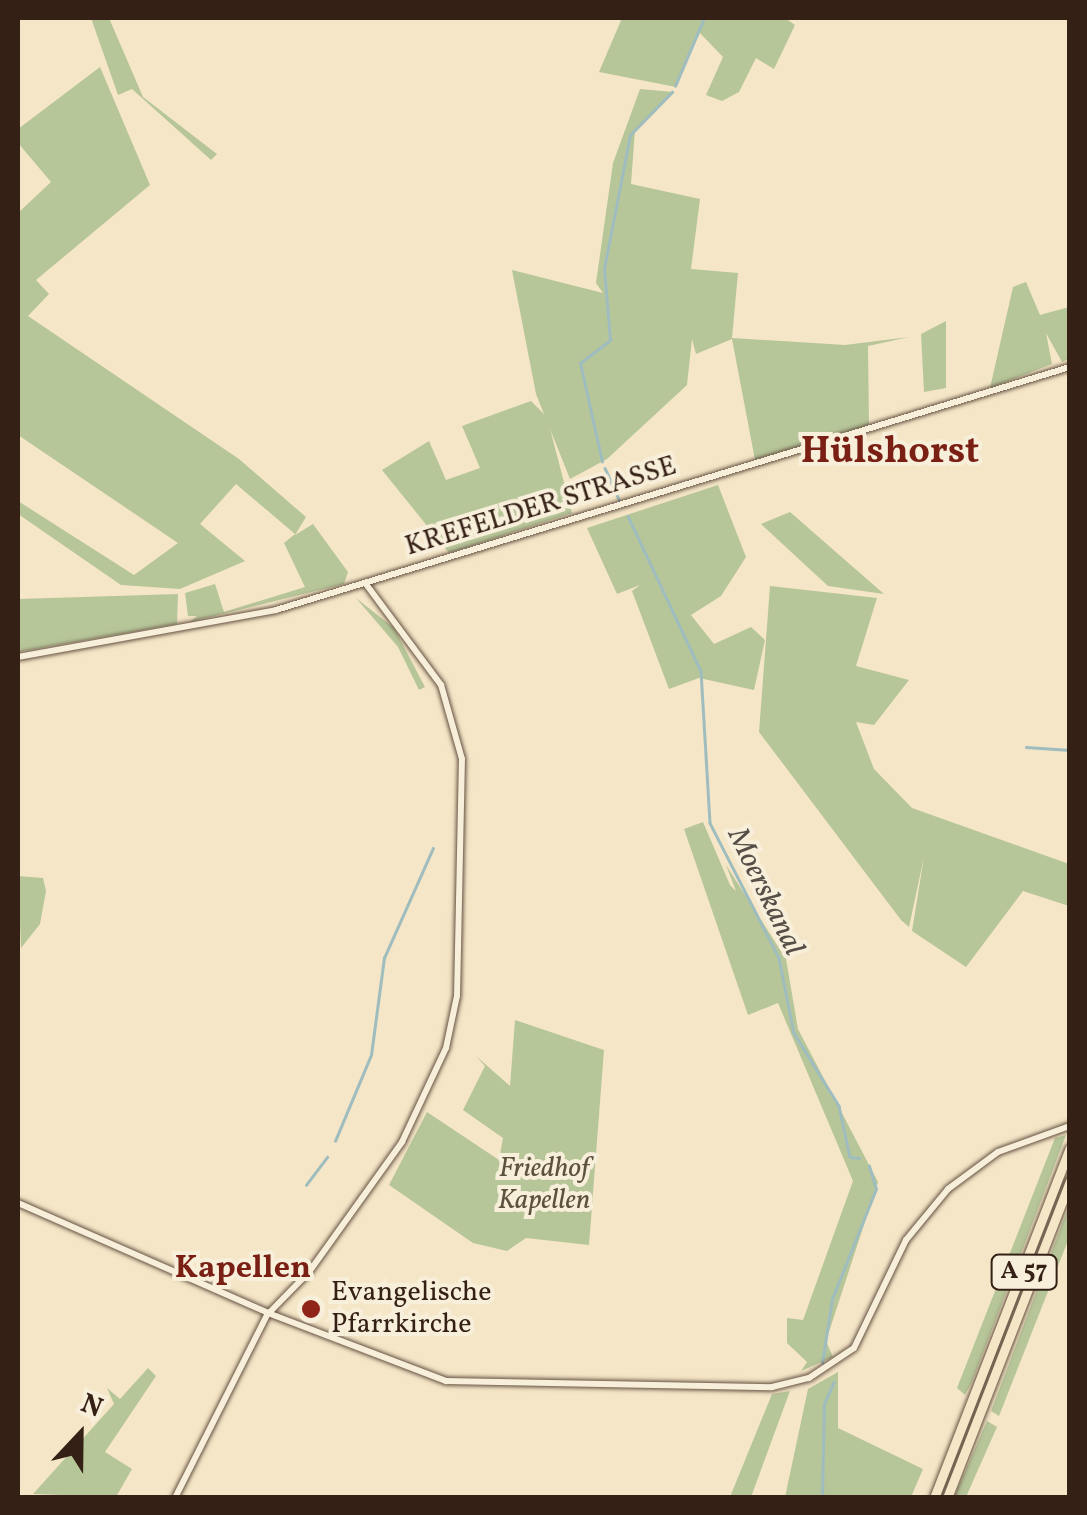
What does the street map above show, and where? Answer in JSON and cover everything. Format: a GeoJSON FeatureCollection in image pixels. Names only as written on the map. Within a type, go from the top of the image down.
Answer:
{"type":"FeatureCollection","features":[{"type":"Feature","properties":{"kind":"highway","name":"A 57"},"geometry":{"type":"LineString","coordinates":[[981,1399],[1070,1148]]}},
{"type":"Feature","properties":{"kind":"highway","name":"A 57"},"geometry":{"type":"LineString","coordinates":[[934,1498],[981,1399],[1070,1181]]}},
{"type":"Feature","properties":{"kind":"highway","name":"A 57"},"geometry":{"type":"LineString","coordinates":[[947,1498],[973,1417]]}},
{"type":"Feature","properties":{"kind":"street","name":"KREFELDER STRASSE"},"geometry":{"type":"LineString","coordinates":[[18,658],[366,584],[1070,367]]}},
{"type":"Feature","properties":{"kind":"street"},"geometry":{"type":"LineString","coordinates":[[175,1498],[268,1314],[310,1272],[402,1142],[446,1048],[457,996],[462,759],[441,685],[366,584]]}},
{"type":"Feature","properties":{"kind":"street"},"geometry":{"type":"LineString","coordinates":[[18,1202],[268,1314],[446,1382],[772,1387],[809,1378],[854,1348],[906,1240],[948,1188],[998,1152],[1070,1126]]}},
{"type":"Feature","properties":{"kind":"green space"},"geometry":{"type":"Polygon","coordinates":[[[91,18],[109,18],[143,97],[217,154],[211,160],[132,89],[118,95],[91,18]]]}},
{"type":"Feature","properties":{"kind":"green space"},"geometry":{"type":"Polygon","coordinates":[[[622,18],[785,18],[795,25],[774,69],[756,58],[739,92],[722,101],[706,95],[723,57],[698,31],[676,87],[599,72],[622,18]]]}},
{"type":"Feature","properties":{"kind":"green space"},"geometry":{"type":"Polygon","coordinates":[[[100,67],[150,185],[36,280],[49,294],[28,316],[239,459],[306,517],[295,535],[313,524],[348,572],[344,584],[190,622],[197,616],[188,616],[185,593],[215,584],[224,612],[305,587],[284,543],[295,534],[236,484],[200,524],[245,561],[180,589],[121,585],[18,514],[18,501],[134,575],[178,543],[18,435],[18,213],[51,182],[18,143],[18,129],[100,67]]]}},
{"type":"Feature","properties":{"kind":"green space"},"geometry":{"type":"Polygon","coordinates":[[[640,89],[674,92],[635,130],[631,184],[700,199],[691,269],[738,273],[732,338],[845,345],[909,337],[868,346],[869,426],[755,460],[732,339],[696,354],[692,339],[687,385],[607,459],[570,479],[536,394],[512,270],[603,293],[596,283],[613,163],[640,89]]]}},
{"type":"Feature","properties":{"kind":"green space"},"geometry":{"type":"Polygon","coordinates":[[[1026,282],[1040,315],[1069,307],[1069,359],[1062,362],[1046,333],[1052,364],[990,388],[1013,287],[1026,282]]]}},
{"type":"Feature","properties":{"kind":"green space"},"geometry":{"type":"Polygon","coordinates":[[[946,321],[946,388],[924,392],[921,334],[946,321]]]}},
{"type":"Feature","properties":{"kind":"green space"},"geometry":{"type":"Polygon","coordinates":[[[531,401],[547,417],[572,513],[449,553],[382,470],[429,441],[446,480],[480,468],[462,426],[531,401]]]}},
{"type":"Feature","properties":{"kind":"green space"},"geometry":{"type":"Polygon","coordinates":[[[718,485],[746,557],[721,596],[691,615],[714,644],[751,627],[765,640],[754,690],[699,678],[669,689],[632,591],[640,585],[617,594],[587,528],[718,485]]]}},
{"type":"Feature","properties":{"kind":"green space"},"geometry":{"type":"Polygon","coordinates":[[[790,512],[884,594],[828,586],[761,524],[790,512]]]}},
{"type":"Feature","properties":{"kind":"green space"},"geometry":{"type":"Polygon","coordinates":[[[770,586],[877,598],[856,666],[909,680],[874,725],[856,722],[874,769],[912,808],[1069,864],[1069,906],[1023,891],[966,967],[912,931],[924,857],[909,927],[901,920],[759,732],[770,586]]]}},
{"type":"Feature","properties":{"kind":"green space"},"geometry":{"type":"Polygon","coordinates":[[[178,594],[177,624],[18,652],[18,599],[178,594]]]}},
{"type":"Feature","properties":{"kind":"green space"},"geometry":{"type":"Polygon","coordinates":[[[356,598],[394,628],[425,687],[419,690],[398,647],[356,598]]]}},
{"type":"Feature","properties":{"kind":"green space"},"geometry":{"type":"Polygon","coordinates":[[[703,822],[730,885],[736,891],[726,865],[786,959],[798,1029],[878,1182],[826,1341],[833,1357],[801,1371],[807,1362],[787,1343],[787,1318],[803,1320],[853,1181],[778,1003],[748,1015],[684,829],[703,822]]]}},
{"type":"Feature","properties":{"kind":"green space"},"geometry":{"type":"Polygon","coordinates":[[[18,876],[43,878],[46,891],[40,924],[21,948],[18,876]]]}},
{"type":"Feature","properties":{"kind":"green space","name":"Friedhof Kapellen"},"geometry":{"type":"Polygon","coordinates":[[[515,1020],[604,1050],[589,1245],[526,1238],[507,1251],[473,1243],[389,1185],[427,1112],[499,1160],[503,1138],[463,1110],[485,1066],[476,1056],[510,1086],[515,1020]]]}},
{"type":"Feature","properties":{"kind":"green space"},"geometry":{"type":"Polygon","coordinates":[[[1066,1135],[965,1395],[957,1388],[1055,1138],[1066,1135]]]}},
{"type":"Feature","properties":{"kind":"green space"},"geometry":{"type":"Polygon","coordinates":[[[1069,1206],[1069,1238],[999,1416],[991,1411],[1069,1206]]]}},
{"type":"Feature","properties":{"kind":"green space"},"geometry":{"type":"Polygon","coordinates":[[[148,1368],[156,1376],[105,1452],[132,1469],[116,1497],[33,1494],[114,1404],[107,1388],[120,1399],[148,1368]]]}},
{"type":"Feature","properties":{"kind":"green space"},"geometry":{"type":"Polygon","coordinates":[[[838,1372],[838,1428],[923,1469],[911,1497],[785,1497],[808,1389],[838,1372]]]}},
{"type":"Feature","properties":{"kind":"green space"},"geometry":{"type":"Polygon","coordinates":[[[790,1391],[751,1497],[730,1497],[772,1394],[790,1391]]]}},
{"type":"Feature","properties":{"kind":"green space"},"geometry":{"type":"Polygon","coordinates":[[[987,1421],[997,1427],[966,1497],[954,1497],[987,1421]]]}},
{"type":"Feature","properties":{"kind":"waterway","name":"Moerskanal"},"geometry":{"type":"LineString","coordinates":[[675,86],[704,18]]}},
{"type":"Feature","properties":{"kind":"waterway","name":"Moerskanal"},"geometry":{"type":"LineString","coordinates":[[602,462],[580,363],[610,340],[604,269],[630,135],[672,92]]}},
{"type":"Feature","properties":{"kind":"waterway","name":"Moerskanal"},"geometry":{"type":"LineString","coordinates":[[605,468],[620,501]]}},
{"type":"Feature","properties":{"kind":"waterway","name":"Moerskanal"},"geometry":{"type":"LineString","coordinates":[[628,516],[701,671],[710,823],[779,958],[794,1033],[839,1106],[850,1157],[859,1158]]}},
{"type":"Feature","properties":{"kind":"waterway"},"geometry":{"type":"LineString","coordinates":[[1026,747],[1070,750]]}},
{"type":"Feature","properties":{"kind":"waterway"},"geometry":{"type":"LineString","coordinates":[[335,1141],[371,1055],[384,958],[433,848]]}},
{"type":"Feature","properties":{"kind":"waterway"},"geometry":{"type":"LineString","coordinates":[[306,1185],[327,1157]]}},
{"type":"Feature","properties":{"kind":"waterway","name":"Moerskanal"},"geometry":{"type":"LineString","coordinates":[[822,1363],[832,1299],[876,1189],[869,1166]]}},
{"type":"Feature","properties":{"kind":"waterway","name":"Moerskanal"},"geometry":{"type":"LineString","coordinates":[[822,1498],[824,1404],[834,1382]]}},
{"type":"Feature","properties":{"kind":"place","name":"Evangelische Pfarrkirche"},"geometry":{"type":"Point","coordinates":[311,1309]}},
{"type":"Feature","properties":{"kind":"district","name":"Hülshorst"},"geometry":{"type":"Point","coordinates":[890,453]}},
{"type":"Feature","properties":{"kind":"district","name":"Kapellen"},"geometry":{"type":"Point","coordinates":[243,1269]}}]}
